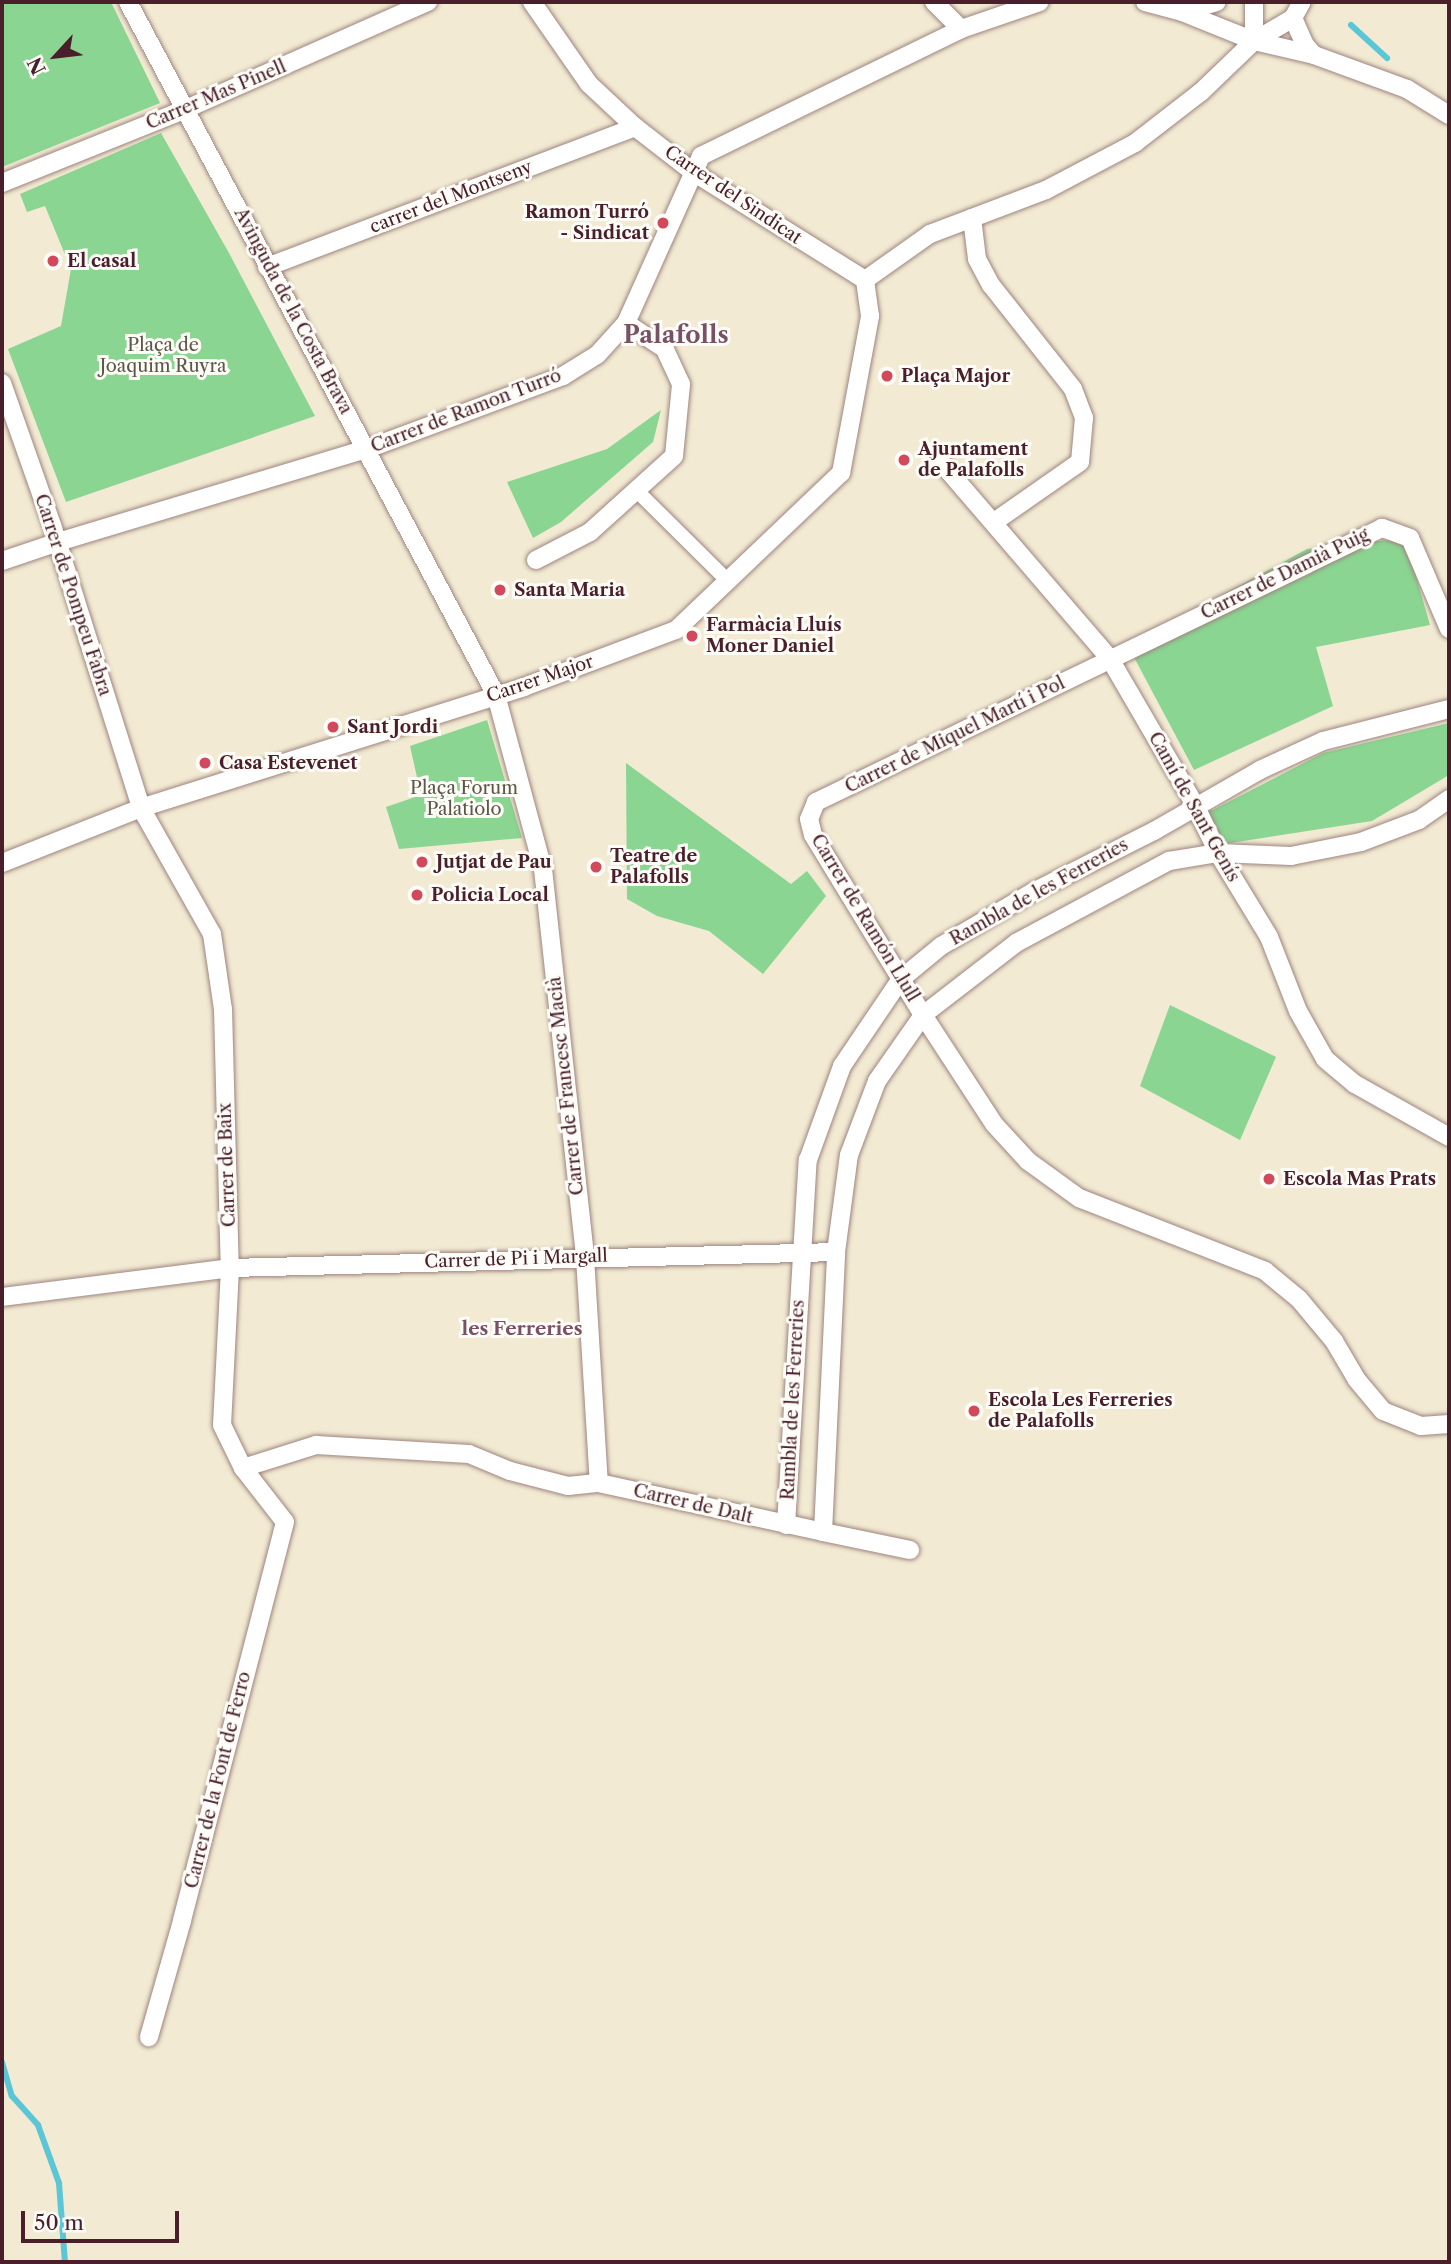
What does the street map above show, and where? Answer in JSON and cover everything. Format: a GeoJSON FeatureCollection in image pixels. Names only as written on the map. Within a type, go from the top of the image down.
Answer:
{"type":"FeatureCollection","features":[{"type":"Feature","properties":{"kind":"street","name":"Avinguda de la Costa Brava"},"geometry":{"type":"LineString","coordinates":[[128,2],[496,695]]}},
{"type":"Feature","properties":{"kind":"street","name":"Carrer Mas Pinell"},"geometry":{"type":"LineString","coordinates":[[2,183],[186,109],[428,2]]}},
{"type":"Feature","properties":{"kind":"street","name":"Carrer del Sindicat"},"geometry":{"type":"LineString","coordinates":[[532,2],[589,84],[635,127],[693,172],[864,280]]}},
{"type":"Feature","properties":{"kind":"street"},"geometry":{"type":"LineString","coordinates":[[934,2],[961,29]]}},
{"type":"Feature","properties":{"kind":"street","name":"Carrer de Ramon Turró"},"geometry":{"type":"LineString","coordinates":[[2,561],[367,449],[563,376],[597,355],[626,323],[701,156],[961,29],[1040,2]]}},
{"type":"Feature","properties":{"kind":"street"},"geometry":{"type":"LineString","coordinates":[[1145,2],[1182,12],[1254,41],[1314,55],[1407,89],[1449,115]]}},
{"type":"Feature","properties":{"kind":"street"},"geometry":{"type":"LineString","coordinates":[[1182,12],[1217,2]]}},
{"type":"Feature","properties":{"kind":"street"},"geometry":{"type":"LineString","coordinates":[[1254,2],[1254,41]]}},
{"type":"Feature","properties":{"kind":"street"},"geometry":{"type":"LineString","coordinates":[[864,280],[930,234],[1046,190],[1135,144],[1201,92],[1254,41],[1297,10],[1305,45],[1314,55]]}},
{"type":"Feature","properties":{"kind":"street","name":"carrer del Montseny"},"geometry":{"type":"LineString","coordinates":[[267,267],[635,127]]}},
{"type":"Feature","properties":{"kind":"street"},"geometry":{"type":"LineString","coordinates":[[972,218],[977,259],[991,285],[1073,389],[1084,418],[1080,462],[994,522]]}},
{"type":"Feature","properties":{"kind":"street","name":"Carrer Major"},"geometry":{"type":"LineString","coordinates":[[2,863],[141,808],[524,687],[676,630],[841,473],[870,317],[864,280]]}},
{"type":"Feature","properties":{"kind":"street"},"geometry":{"type":"LineString","coordinates":[[536,560],[590,532],[674,456],[681,384],[665,349],[626,323]]}},
{"type":"Feature","properties":{"kind":"street","name":"Carrer de Pompeu Fabra"},"geometry":{"type":"LineString","coordinates":[[2,383],[58,542],[141,808]]}},
{"type":"Feature","properties":{"kind":"street","name":"Camí de Sant Genís"},"geometry":{"type":"LineString","coordinates":[[939,460],[1110,659],[1196,807],[1218,853],[1269,937],[1298,1011],[1325,1059],[1355,1084],[1449,1137]]}},
{"type":"Feature","properties":{"kind":"street"},"geometry":{"type":"LineString","coordinates":[[636,490],[728,581]]}},
{"type":"Feature","properties":{"kind":"street","name":"Carrer de Damià Puig"},"geometry":{"type":"LineString","coordinates":[[1110,659],[1382,528],[1410,538],[1449,629]]}},
{"type":"Feature","properties":{"kind":"street","name":"Carrer de Miquel Martí i Pol"},"geometry":{"type":"LineString","coordinates":[[809,818],[816,802],[1110,659]]}},
{"type":"Feature","properties":{"kind":"street","name":"Carrer de Francesc Macià"},"geometry":{"type":"LineString","coordinates":[[496,695],[543,869],[584,1257],[599,1483]]}},
{"type":"Feature","properties":{"kind":"street","name":"Rambla de les Ferreries"},"geometry":{"type":"LineString","coordinates":[[1449,709],[1323,741],[1220,790],[1196,807],[1033,892],[941,946],[901,979],[842,1066],[808,1160],[786,1525],[822,1532],[836,1252],[849,1155],[877,1082],[923,1016],[1016,943],[1168,861],[1218,853],[1291,856],[1361,842],[1419,820],[1449,799]]}},
{"type":"Feature","properties":{"kind":"street","name":"Carrer de Baix"},"geometry":{"type":"LineString","coordinates":[[141,808],[212,934],[223,1009],[230,1268],[222,1424],[243,1468],[285,1522]]}},
{"type":"Feature","properties":{"kind":"street","name":"Carrer de Ramón Llull"},"geometry":{"type":"LineString","coordinates":[[809,818],[813,835],[923,1016],[994,1124],[1028,1161],[1079,1198],[1265,1271],[1299,1299],[1334,1341],[1357,1380],[1382,1411],[1421,1426],[1449,1424]]}},
{"type":"Feature","properties":{"kind":"street","name":"Carrer de Pi i Margall"},"geometry":{"type":"LineString","coordinates":[[2,1297],[230,1268],[801,1250],[836,1252]]}},
{"type":"Feature","properties":{"kind":"street","name":"Carrer de Dalt"},"geometry":{"type":"LineString","coordinates":[[243,1468],[316,1445],[343,1444],[469,1454],[510,1471],[568,1486],[599,1483],[786,1525]]}},
{"type":"Feature","properties":{"kind":"street","name":"Carrer de la Font de Ferro"},"geometry":{"type":"LineString","coordinates":[[149,2037],[182,1921],[285,1522]]}},
{"type":"Feature","properties":{"kind":"street"},"geometry":{"type":"LineString","coordinates":[[822,1532],[910,1550]]}},
{"type":"Feature","properties":{"kind":"green space"},"geometry":{"type":"Polygon","coordinates":[[[2,2],[111,2],[160,103],[2,167],[2,2]]]}},
{"type":"Feature","properties":{"kind":"green space","name":"Plaça de Joaquim Ruyra"},"geometry":{"type":"Polygon","coordinates":[[[161,133],[229,253],[315,416],[66,502],[8,349],[61,326],[71,269],[45,206],[27,212],[20,194],[161,133]]]}},
{"type":"Feature","properties":{"kind":"green space"},"geometry":{"type":"Polygon","coordinates":[[[661,410],[653,442],[561,522],[533,538],[507,482],[607,449],[661,410]]]}},
{"type":"Feature","properties":{"kind":"green space"},"geometry":{"type":"Polygon","coordinates":[[[1405,538],[1430,625],[1316,647],[1333,706],[1194,770],[1128,646],[1307,549],[1405,538]]]}},
{"type":"Feature","properties":{"kind":"green space","name":"Plaça Forum Palatiolo"},"geometry":{"type":"Polygon","coordinates":[[[487,720],[522,838],[399,849],[386,807],[421,795],[410,746],[487,720]]]}},
{"type":"Feature","properties":{"kind":"green space"},"geometry":{"type":"Polygon","coordinates":[[[1449,723],[1449,775],[1372,821],[1224,844],[1209,812],[1323,753],[1449,723]]]}},
{"type":"Feature","properties":{"kind":"green space"},"geometry":{"type":"Polygon","coordinates":[[[626,763],[791,884],[807,871],[826,896],[763,974],[709,931],[657,916],[627,899],[626,763]]]}},
{"type":"Feature","properties":{"kind":"green space"},"geometry":{"type":"Polygon","coordinates":[[[1170,1005],[1276,1057],[1240,1140],[1140,1086],[1170,1005]]]}},
{"type":"Feature","properties":{"kind":"waterway"},"geometry":{"type":"LineString","coordinates":[[1351,25],[1387,58]]}},
{"type":"Feature","properties":{"kind":"waterway"},"geometry":{"type":"LineString","coordinates":[[2,2062],[12,2096],[38,2125],[59,2183],[65,2262]]}},
{"type":"Feature","properties":{"kind":"place","name":"Ramon Turró - Sindicat"},"geometry":{"type":"Point","coordinates":[663,223]}},
{"type":"Feature","properties":{"kind":"place","name":"El casal"},"geometry":{"type":"Point","coordinates":[53,261]}},
{"type":"Feature","properties":{"kind":"place","name":"Plaça Major"},"geometry":{"type":"Point","coordinates":[887,376]}},
{"type":"Feature","properties":{"kind":"place","name":"Ajuntament de Palafolls"},"geometry":{"type":"Point","coordinates":[904,460]}},
{"type":"Feature","properties":{"kind":"place","name":"Santa Maria"},"geometry":{"type":"Point","coordinates":[500,590]}},
{"type":"Feature","properties":{"kind":"place","name":"Farmàcia Lluís Moner Daniel"},"geometry":{"type":"Point","coordinates":[692,636]}},
{"type":"Feature","properties":{"kind":"place","name":"Sant Jordi"},"geometry":{"type":"Point","coordinates":[333,727]}},
{"type":"Feature","properties":{"kind":"place","name":"Casa Estevenet"},"geometry":{"type":"Point","coordinates":[205,763]}},
{"type":"Feature","properties":{"kind":"place","name":"Jutjat de Pau"},"geometry":{"type":"Point","coordinates":[422,862]}},
{"type":"Feature","properties":{"kind":"place","name":"Teatre de Palafolls"},"geometry":{"type":"Point","coordinates":[596,867]}},
{"type":"Feature","properties":{"kind":"place","name":"Policia Local"},"geometry":{"type":"Point","coordinates":[417,895]}},
{"type":"Feature","properties":{"kind":"place","name":"Escola Mas Prats"},"geometry":{"type":"Point","coordinates":[1269,1179]}},
{"type":"Feature","properties":{"kind":"place","name":"Escola Les Ferreries de Palafolls"},"geometry":{"type":"Point","coordinates":[974,1411]}},
{"type":"Feature","properties":{"kind":"district","name":"Palafolls"},"geometry":{"type":"Point","coordinates":[676,335]}},
{"type":"Feature","properties":{"kind":"district","name":"les Ferreries"},"geometry":{"type":"Point","coordinates":[522,1329]}}]}
